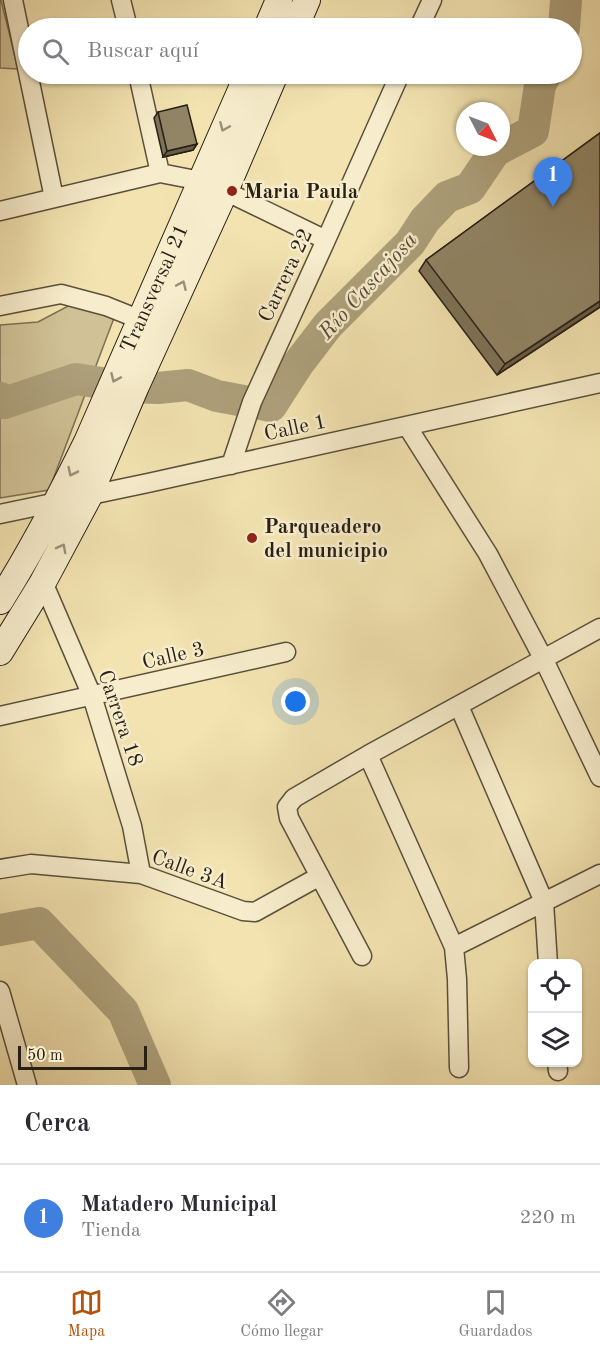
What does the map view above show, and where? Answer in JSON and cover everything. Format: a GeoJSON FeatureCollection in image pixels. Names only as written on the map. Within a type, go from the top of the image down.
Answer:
{"type":"FeatureCollection","features":[{"type":"Feature","properties":{"kind":"street"},"geometry":{"type":"LineString","coordinates":[[13,0],[18,24]]}},
{"type":"Feature","properties":{"kind":"street"},"geometry":{"type":"LineString","coordinates":[[122,0],[126,18]]}},
{"type":"Feature","properties":{"kind":"street"},"geometry":{"type":"LineString","coordinates":[[271,18],[279,0]]}},
{"type":"Feature","properties":{"kind":"street"},"geometry":{"type":"LineString","coordinates":[[299,18],[307,0]]}},
{"type":"Feature","properties":{"kind":"street"},"geometry":{"type":"LineString","coordinates":[[424,18],[432,0]]}},
{"type":"Feature","properties":{"kind":"street"},"geometry":{"type":"LineString","coordinates":[[30,84],[54,198]]}},
{"type":"Feature","properties":{"kind":"street"},"geometry":{"type":"LineString","coordinates":[[140,84],[160,173]]}},
{"type":"Feature","properties":{"kind":"street","name":"Transversal 21"},"geometry":{"type":"LineString","coordinates":[[0,601],[58,501],[98,446],[201,181],[244,84]]}},
{"type":"Feature","properties":{"kind":"street"},"geometry":{"type":"LineString","coordinates":[[0,306],[61,294],[106,306],[146,327],[225,191],[271,84]]}},
{"type":"Feature","properties":{"kind":"street","name":"Carrera 22"},"geometry":{"type":"LineString","coordinates":[[231,465],[252,402],[396,84]]}},
{"type":"Feature","properties":{"kind":"street"},"geometry":{"type":"LineString","coordinates":[[0,211],[160,173],[201,181],[326,240]]}},
{"type":"Feature","properties":{"kind":"street","name":"Calle 1"},"geometry":{"type":"LineString","coordinates":[[0,514],[600,383]]}},
{"type":"Feature","properties":{"kind":"street"},"geometry":{"type":"LineString","coordinates":[[406,426],[488,554],[544,660],[600,777]]}},
{"type":"Feature","properties":{"kind":"street"},"geometry":{"type":"LineString","coordinates":[[0,652],[43,582],[89,496],[98,446]]}},
{"type":"Feature","properties":{"kind":"street","name":"Carrera 18"},"geometry":{"type":"LineString","coordinates":[[43,582],[92,696],[132,826],[141,874]]}},
{"type":"Feature","properties":{"kind":"street"},"geometry":{"type":"LineString","coordinates":[[362,956],[289,818],[287,807],[294,798],[368,755],[544,660],[600,627]]}},
{"type":"Feature","properties":{"kind":"street","name":"Calle 3"},"geometry":{"type":"LineString","coordinates":[[0,716],[286,652]]}},
{"type":"Feature","properties":{"kind":"street"},"geometry":{"type":"LineString","coordinates":[[459,706],[544,902],[548,959]]}},
{"type":"Feature","properties":{"kind":"street"},"geometry":{"type":"LineString","coordinates":[[368,755],[454,947],[459,1068]]}},
{"type":"Feature","properties":{"kind":"street","name":"Calle 3A"},"geometry":{"type":"LineString","coordinates":[[0,869],[31,864],[141,874],[243,911],[255,912],[320,876]]}},
{"type":"Feature","properties":{"kind":"street"},"geometry":{"type":"LineString","coordinates":[[454,947],[600,874]]}},
{"type":"Feature","properties":{"kind":"street"},"geometry":{"type":"LineString","coordinates":[[0,991],[27,1085]]}},
{"type":"Feature","properties":{"kind":"shaded area"},"geometry":{"type":"Polygon","coordinates":[[[1,0],[18,69],[0,68],[1,0]]]}},
{"type":"Feature","properties":{"kind":"shaded area"},"geometry":{"type":"Polygon","coordinates":[[[70,305],[114,318],[49,490],[0,498],[0,325],[38,322],[70,305]]]}},
{"type":"Feature","properties":{"kind":"building"},"geometry":{"type":"Polygon","coordinates":[[[187,105],[197,144],[167,151],[158,112],[187,105]]]}},
{"type":"Feature","properties":{"kind":"building"},"geometry":{"type":"Polygon","coordinates":[[[600,133],[600,301],[505,364],[426,260],[600,133]]]}},
{"type":"Feature","properties":{"kind":"waterway","name":"Río Cascajosa"},"geometry":{"type":"LineString","coordinates":[[565,18],[566,0]]}},
{"type":"Feature","properties":{"kind":"waterway","name":"Río Cascajosa"},"geometry":{"type":"LineString","coordinates":[[0,398],[4,403],[76,379],[127,387],[158,388],[188,385],[217,396],[271,406],[298,364],[328,325],[410,243],[425,220],[447,197],[470,188],[495,151],[533,131],[541,84]]}},
{"type":"Feature","properties":{"kind":"waterway"},"geometry":{"type":"LineString","coordinates":[[0,930],[39,923],[123,1011],[155,1085]]}},
{"type":"Feature","properties":{"kind":"place","name":"Maria Paula"},"geometry":{"type":"Point","coordinates":[232,191]}},
{"type":"Feature","properties":{"kind":"place","name":"Matadero Municipal"},"geometry":{"type":"Point","coordinates":[553,207]}},
{"type":"Feature","properties":{"kind":"place","name":"Parqueadero del municipio"},"geometry":{"type":"Point","coordinates":[252,538]}}]}
